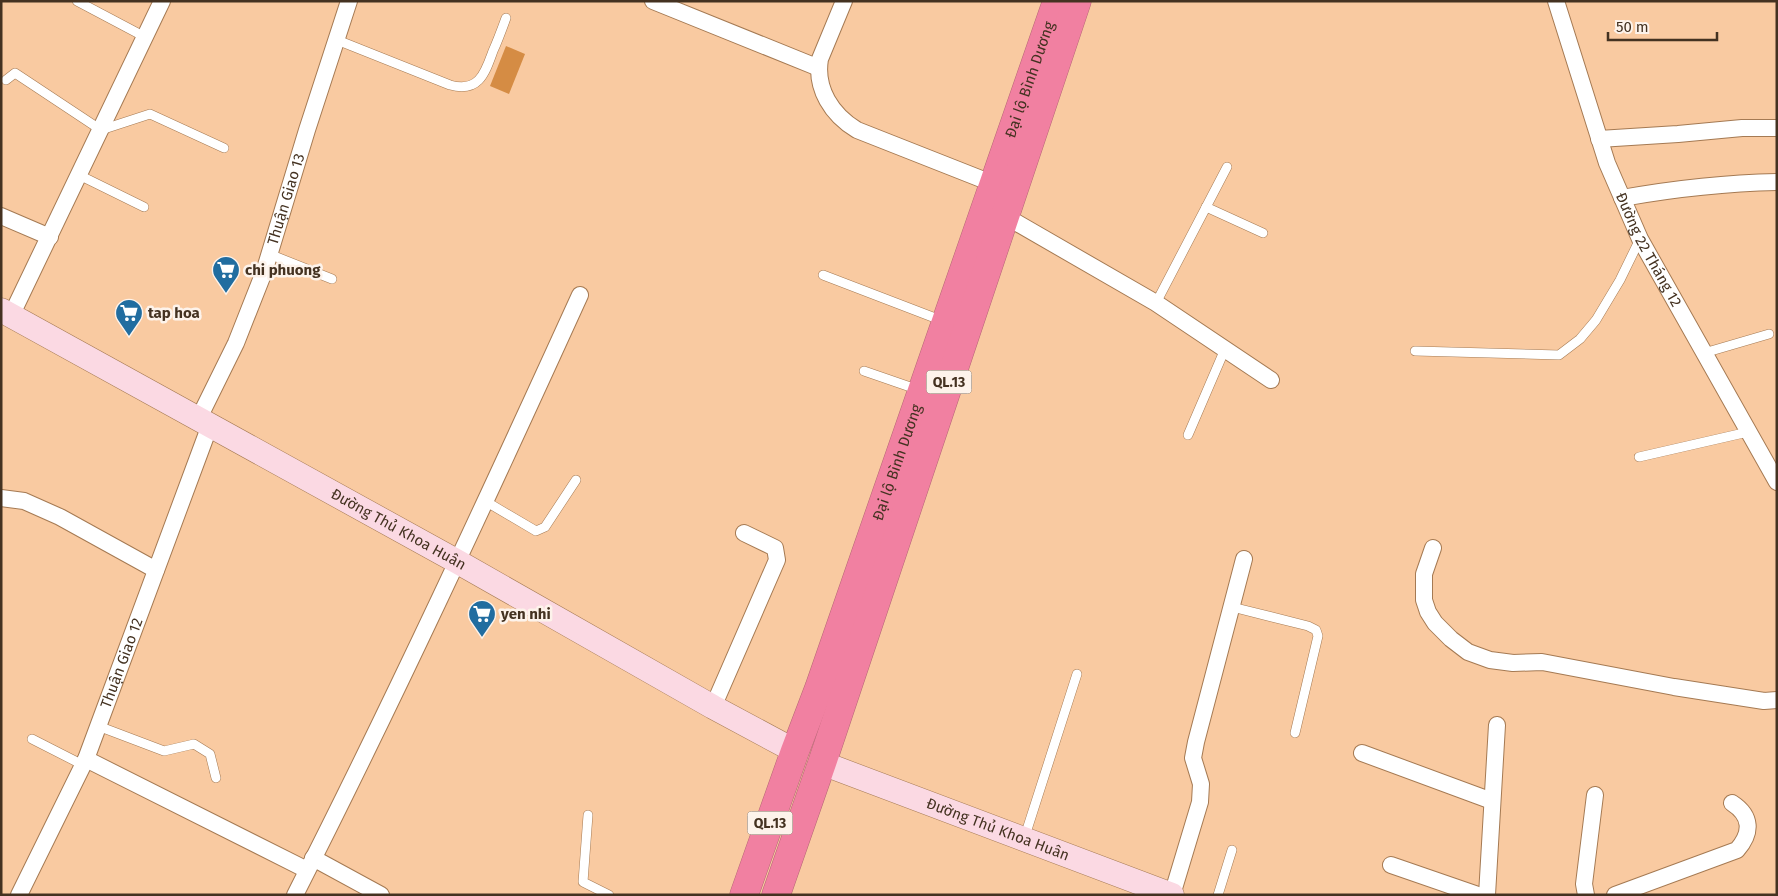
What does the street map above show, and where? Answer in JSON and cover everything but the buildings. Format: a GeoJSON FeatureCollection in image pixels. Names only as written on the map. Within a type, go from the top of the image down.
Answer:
{"type":"FeatureCollection","features":[{"type":"Feature","properties":{"kind":"highway","name":"Đại lộ Bình Dương"},"geometry":{"type":"LineString","coordinates":[[744,895],[819,688],[1057,1]]}},
{"type":"Feature","properties":{"kind":"highway","name":"Đại lộ Bình Dương"},"geometry":{"type":"LineString","coordinates":[[776,895],[1077,1]]}},
{"type":"Feature","properties":{"kind":"highway"},"geometry":{"type":"LineString","coordinates":[[795,751],[822,763]]}},
{"type":"Feature","properties":{"kind":"main road","name":"Đường Thủ Khoa Huân"},"geometry":{"type":"LineString","coordinates":[[6,313],[458,562],[713,708],[795,751]]}},
{"type":"Feature","properties":{"kind":"main road","name":"Đường Thủ Khoa Huân"},"geometry":{"type":"LineString","coordinates":[[822,763],[1172,895]]}},
{"type":"Feature","properties":{"kind":"street"},"geometry":{"type":"LineString","coordinates":[[6,313],[50,236],[162,1]]}},
{"type":"Feature","properties":{"kind":"street","name":"Thuận Giao 13"},"geometry":{"type":"LineString","coordinates":[[204,421],[236,343],[269,254],[349,1]]}},
{"type":"Feature","properties":{"kind":"street"},"geometry":{"type":"LineString","coordinates":[[653,1],[819,68]]}},
{"type":"Feature","properties":{"kind":"street"},"geometry":{"type":"LineString","coordinates":[[844,1],[820,58],[820,82],[832,109],[857,130],[994,184]]}},
{"type":"Feature","properties":{"kind":"street","name":"Đường 22 Tháng 12"},"geometry":{"type":"LineString","coordinates":[[1556,1],[1607,163],[1640,238],[1777,482]]}},
{"type":"Feature","properties":{"kind":"street"},"geometry":{"type":"LineString","coordinates":[[1599,138],[1678,134],[1742,128],[1777,128]]}},
{"type":"Feature","properties":{"kind":"street"},"geometry":{"type":"LineString","coordinates":[[1622,198],[1655,192],[1744,182],[1777,182]]}},
{"type":"Feature","properties":{"kind":"street"},"geometry":{"type":"LineString","coordinates":[[1,216],[50,236]]}},
{"type":"Feature","properties":{"kind":"street"},"geometry":{"type":"LineString","coordinates":[[1005,216],[1156,303],[1271,380]]}},
{"type":"Feature","properties":{"kind":"street"},"geometry":{"type":"LineString","coordinates":[[295,895],[363,761],[458,562],[580,296]]}},
{"type":"Feature","properties":{"kind":"street","name":"Thuận Giao 12"},"geometry":{"type":"LineString","coordinates":[[18,895],[84,762],[156,570],[204,421]]}},
{"type":"Feature","properties":{"kind":"street"},"geometry":{"type":"LineString","coordinates":[[1,498],[24,501],[60,517],[156,570]]}},
{"type":"Feature","properties":{"kind":"street"},"geometry":{"type":"LineString","coordinates":[[713,708],[778,560],[774,548],[744,533]]}},
{"type":"Feature","properties":{"kind":"street"},"geometry":{"type":"LineString","coordinates":[[1433,548],[1424,574],[1424,600],[1428,612],[1435,623],[1451,640],[1468,652],[1490,660],[1513,664],[1542,662],[1674,687],[1764,701],[1777,700]]}},
{"type":"Feature","properties":{"kind":"street"},"geometry":{"type":"LineString","coordinates":[[1172,895],[1200,802],[1201,784],[1193,758],[1196,742],[1244,559]]}},
{"type":"Feature","properties":{"kind":"street"},"geometry":{"type":"LineString","coordinates":[[1487,895],[1497,725]]}},
{"type":"Feature","properties":{"kind":"street"},"geometry":{"type":"LineString","coordinates":[[1362,753],[1492,801]]}},
{"type":"Feature","properties":{"kind":"street"},"geometry":{"type":"LineString","coordinates":[[84,762],[381,895]]}},
{"type":"Feature","properties":{"kind":"street"},"geometry":{"type":"LineString","coordinates":[[1586,895],[1584,884],[1595,796]]}},
{"type":"Feature","properties":{"kind":"street"},"geometry":{"type":"LineString","coordinates":[[1615,895],[1737,850],[1746,837],[1747,821],[1739,808],[1732,803]]}},
{"type":"Feature","properties":{"kind":"street"},"geometry":{"type":"LineString","coordinates":[[1391,865],[1478,895]]}},
{"type":"Feature","properties":{"kind":"lane"},"geometry":{"type":"LineString","coordinates":[[77,1],[145,37]]}},
{"type":"Feature","properties":{"kind":"lane"},"geometry":{"type":"LineString","coordinates":[[337,40],[450,85],[461,87],[474,84],[484,74],[506,18]]}},
{"type":"Feature","properties":{"kind":"lane"},"geometry":{"type":"LineString","coordinates":[[6,80],[15,73],[101,130],[150,114],[224,148]]}},
{"type":"Feature","properties":{"kind":"lane"},"geometry":{"type":"LineString","coordinates":[[1156,303],[1227,166]]}},
{"type":"Feature","properties":{"kind":"lane"},"geometry":{"type":"LineString","coordinates":[[79,175],[144,207]]}},
{"type":"Feature","properties":{"kind":"lane"},"geometry":{"type":"LineString","coordinates":[[1206,207],[1264,233]]}},
{"type":"Feature","properties":{"kind":"lane"},"geometry":{"type":"LineString","coordinates":[[1415,351],[1558,354],[1580,339],[1596,320],[1620,280],[1640,238]]}},
{"type":"Feature","properties":{"kind":"lane"},"geometry":{"type":"LineString","coordinates":[[269,254],[332,279]]}},
{"type":"Feature","properties":{"kind":"lane"},"geometry":{"type":"LineString","coordinates":[[823,275],[946,322]]}},
{"type":"Feature","properties":{"kind":"lane"},"geometry":{"type":"LineString","coordinates":[[1704,353],[1769,334]]}},
{"type":"Feature","properties":{"kind":"lane"},"geometry":{"type":"LineString","coordinates":[[1188,435],[1225,349]]}},
{"type":"Feature","properties":{"kind":"lane"},"geometry":{"type":"LineString","coordinates":[[864,371],[922,391]]}},
{"type":"Feature","properties":{"kind":"lane"},"geometry":{"type":"LineString","coordinates":[[1640,457],[1748,432]]}},
{"type":"Feature","properties":{"kind":"lane"},"geometry":{"type":"LineString","coordinates":[[486,501],[536,531],[545,527],[576,480]]}},
{"type":"Feature","properties":{"kind":"lane"},"geometry":{"type":"LineString","coordinates":[[1232,607],[1308,626],[1316,630],[1318,636],[1295,733]]}},
{"type":"Feature","properties":{"kind":"lane"},"geometry":{"type":"LineString","coordinates":[[1024,839],[1078,674]]}},
{"type":"Feature","properties":{"kind":"lane"},"geometry":{"type":"LineString","coordinates":[[98,726],[164,751],[194,744],[210,754],[216,778]]}},
{"type":"Feature","properties":{"kind":"lane"},"geometry":{"type":"LineString","coordinates":[[32,740],[84,762]]}},
{"type":"Feature","properties":{"kind":"lane"},"geometry":{"type":"LineString","coordinates":[[588,815],[583,882],[609,895]]}},
{"type":"Feature","properties":{"kind":"lane"},"geometry":{"type":"LineString","coordinates":[[1218,895],[1232,850]]}},
{"type":"Feature","properties":{"kind":"place","name":"chi phuong"},"geometry":{"type":"Point","coordinates":[226,294]}},
{"type":"Feature","properties":{"kind":"place","name":"tap hoa"},"geometry":{"type":"Point","coordinates":[129,337]}},
{"type":"Feature","properties":{"kind":"place","name":"yen nhi"},"geometry":{"type":"Point","coordinates":[482,638]}}]}
